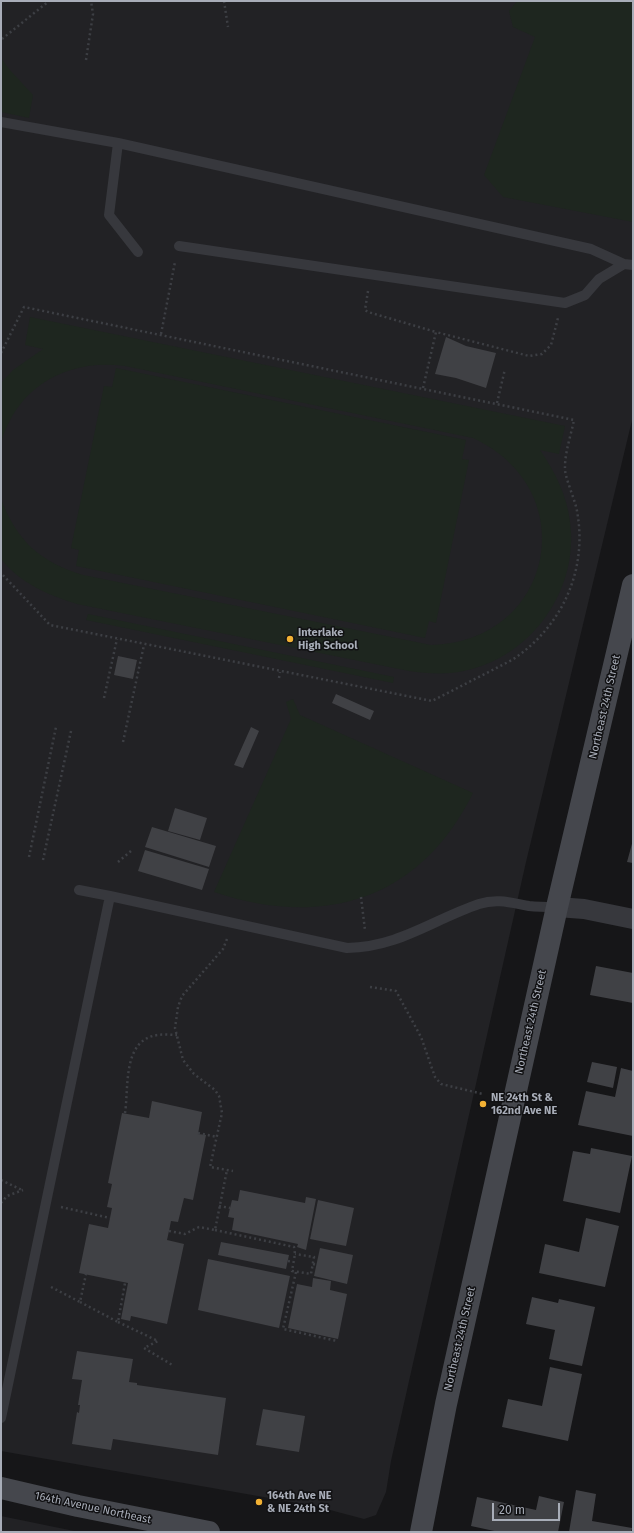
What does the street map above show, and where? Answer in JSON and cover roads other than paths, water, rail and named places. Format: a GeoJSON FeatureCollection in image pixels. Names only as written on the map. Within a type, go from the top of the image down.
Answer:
{"type":"FeatureCollection","features":[{"type":"Feature","properties":{"kind":"main road","name":"Northeast 24th Street"},"geometry":{"type":"LineString","coordinates":[[421,1532],[446,1404],[557,907],[633,586]]}},
{"type":"Feature","properties":{"kind":"main road","name":"164th Avenue Northeast"},"geometry":{"type":"LineString","coordinates":[[1,1488],[78,1506],[209,1532]]}},
{"type":"Feature","properties":{"kind":"street"},"geometry":{"type":"LineString","coordinates":[[557,907],[584,909],[633,919]]}},
{"type":"Feature","properties":{"kind":"lane"},"geometry":{"type":"LineString","coordinates":[[1,122],[118,143],[591,249],[628,264]]}},
{"type":"Feature","properties":{"kind":"lane"},"geometry":{"type":"LineString","coordinates":[[118,143],[109,215],[138,252]]}},
{"type":"Feature","properties":{"kind":"lane"},"geometry":{"type":"LineString","coordinates":[[179,246],[565,303],[585,295],[600,279],[628,264]]}},
{"type":"Feature","properties":{"kind":"lane"},"geometry":{"type":"LineString","coordinates":[[78,890],[347,948],[367,948],[402,938],[479,904],[502,900],[530,906],[557,907]]}},
{"type":"Feature","properties":{"kind":"lane"},"geometry":{"type":"LineString","coordinates":[[1,1418],[110,896]]}},
{"type":"Feature","properties":{"kind":"place","name":"Interlake High School"},"geometry":{"type":"Point","coordinates":[290,639]}},
{"type":"Feature","properties":{"kind":"place","name":"NE 24th St & 162nd Ave NE"},"geometry":{"type":"Point","coordinates":[483,1104]}},
{"type":"Feature","properties":{"kind":"place","name":"164th Ave NE & NE 24th St"},"geometry":{"type":"Point","coordinates":[259,1502]}}]}
